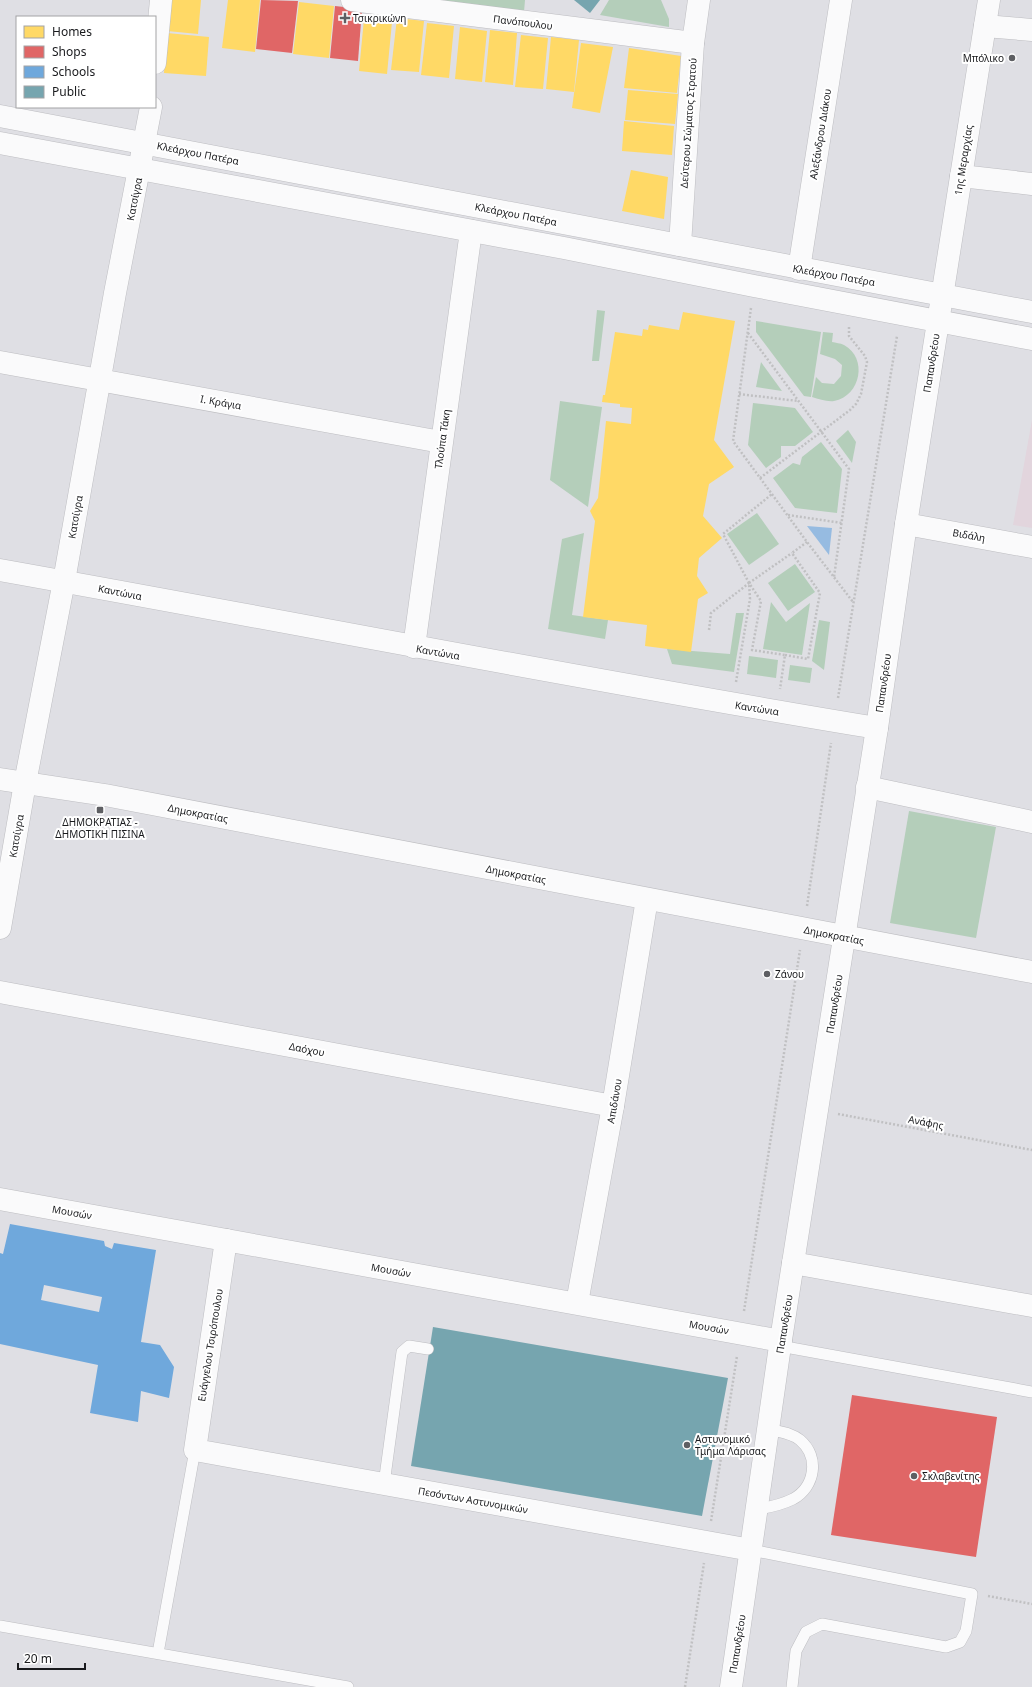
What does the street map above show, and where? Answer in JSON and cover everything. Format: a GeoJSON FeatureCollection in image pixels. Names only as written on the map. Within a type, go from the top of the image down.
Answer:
{"type":"FeatureCollection","features":[{"type":"Feature","properties":{"kind":"street"},"geometry":{"type":"LineString","coordinates":[[156,52],[161,0]]}},
{"type":"Feature","properties":{"kind":"street","name":"Πανόπουλου"},"geometry":{"type":"LineString","coordinates":[[352,0],[693,43]]}},
{"type":"Feature","properties":{"kind":"street","name":"Δεύτερου Σώματος Στρατού"},"geometry":{"type":"LineString","coordinates":[[680,245],[693,43],[699,0]]}},
{"type":"Feature","properties":{"kind":"street","name":"Αλεξάνδρου Διάκου"},"geometry":{"type":"LineString","coordinates":[[799,268],[842,0]]}},
{"type":"Feature","properties":{"kind":"street","name":"1ης Μεραρχίας"},"geometry":{"type":"LineString","coordinates":[[937,320],[989,0]]}},
{"type":"Feature","properties":{"kind":"street"},"geometry":{"type":"LineString","coordinates":[[985,26],[1032,30]]}},
{"type":"Feature","properties":{"kind":"street","name":"Κατσίγρα"},"geometry":{"type":"LineString","coordinates":[[0,928],[25,783],[64,581],[115,293],[151,108]]}},
{"type":"Feature","properties":{"kind":"street","name":"Κλεάρχου Πατέρα"},"geometry":{"type":"LineString","coordinates":[[0,116],[1032,312]]}},
{"type":"Feature","properties":{"kind":"street"},"geometry":{"type":"LineString","coordinates":[[0,143],[564,248],[1032,339]]}},
{"type":"Feature","properties":{"kind":"street"},"geometry":{"type":"LineString","coordinates":[[961,176],[1032,184]]}},
{"type":"Feature","properties":{"kind":"street","name":"Τλούπα Τάκη"},"geometry":{"type":"LineString","coordinates":[[414,648],[471,231]]}},
{"type":"Feature","properties":{"kind":"street","name":"Παπανδρέου"},"geometry":{"type":"LineString","coordinates":[[731,1687],[793,1263],[877,728],[937,320]]}},
{"type":"Feature","properties":{"kind":"street","name":"Ι. Κράγια"},"geometry":{"type":"LineString","coordinates":[[0,362],[441,442]]}},
{"type":"Feature","properties":{"kind":"street","name":"Βιδάλη"},"geometry":{"type":"LineString","coordinates":[[906,524],[1032,547]]}},
{"type":"Feature","properties":{"kind":"street","name":"Καντώνια"},"geometry":{"type":"LineString","coordinates":[[0,570],[414,648],[777,712],[877,728]]}},
{"type":"Feature","properties":{"kind":"street","name":"Δημοκρατίας"},"geometry":{"type":"LineString","coordinates":[[0,779],[105,795],[1032,972]]}},
{"type":"Feature","properties":{"kind":"street"},"geometry":{"type":"LineString","coordinates":[[867,787],[1032,822]]}},
{"type":"Feature","properties":{"kind":"street","name":"Απιδάνου"},"geometry":{"type":"LineString","coordinates":[[578,1304],[613,1106],[647,899]]}},
{"type":"Feature","properties":{"kind":"street","name":"Δαόχου"},"geometry":{"type":"LineString","coordinates":[[0,992],[613,1106]]}},
{"type":"Feature","properties":{"kind":"street","name":"Μουσών"},"geometry":{"type":"LineString","coordinates":[[0,1199],[740,1333],[781,1343]]}},
{"type":"Feature","properties":{"kind":"street","name":"Ευάγγελου Τσιρόπουλου"},"geometry":{"type":"LineString","coordinates":[[195,1450],[226,1240]]}},
{"type":"Feature","properties":{"kind":"street"},"geometry":{"type":"LineString","coordinates":[[793,1263],[1032,1306]]}},
{"type":"Feature","properties":{"kind":"street","name":"Πεσόντων Αστυνομικών"},"geometry":{"type":"LineString","coordinates":[[195,1450],[751,1550]]}},
{"type":"Feature","properties":{"kind":"lane"},"geometry":{"type":"LineString","coordinates":[[781,1343],[1032,1392]]}},
{"type":"Feature","properties":{"kind":"lane"},"geometry":{"type":"LineString","coordinates":[[384,1484],[402,1352],[409,1346],[428,1349]]}},
{"type":"Feature","properties":{"kind":"lane"},"geometry":{"type":"LineString","coordinates":[[758,1508],[776,1507],[794,1499],[806,1489],[812,1476],[813,1464],[810,1451],[800,1440],[786,1433],[769,1429]]}},
{"type":"Feature","properties":{"kind":"lane"},"geometry":{"type":"LineString","coordinates":[[158,1653],[195,1450]]}},
{"type":"Feature","properties":{"kind":"lane"},"geometry":{"type":"LineString","coordinates":[[751,1550],[972,1594],[966,1631],[960,1642],[946,1647],[822,1624],[806,1632],[796,1651],[792,1687]]}},
{"type":"Feature","properties":{"kind":"lane"},"geometry":{"type":"LineString","coordinates":[[0,1626],[348,1687]]}},
{"type":"Feature","properties":{"kind":"path"},"geometry":{"type":"LineString","coordinates":[[754,286],[733,441],[853,602]]}},
{"type":"Feature","properties":{"kind":"path"},"geometry":{"type":"LineString","coordinates":[[760,478],[853,407],[861,394],[867,362],[865,356],[849,336],[853,304]]}},
{"type":"Feature","properties":{"kind":"path"},"geometry":{"type":"LineString","coordinates":[[685,1687],[834,721],[901,313]]}},
{"type":"Feature","properties":{"kind":"path"},"geometry":{"type":"LineString","coordinates":[[748,333],[849,469],[834,577]]}},
{"type":"Feature","properties":{"kind":"path"},"geometry":{"type":"LineString","coordinates":[[739,394],[799,401]]}},
{"type":"Feature","properties":{"kind":"path"},"geometry":{"type":"LineString","coordinates":[[772,494],[723,534],[749,583],[761,601],[752,650],[808,659],[820,593],[792,553]]}},
{"type":"Feature","properties":{"kind":"path"},"geometry":{"type":"LineString","coordinates":[[788,516],[842,523]]}},
{"type":"Feature","properties":{"kind":"path"},"geometry":{"type":"LineString","coordinates":[[709,630],[711,613],[749,583],[807,542]]}},
{"type":"Feature","properties":{"kind":"path"},"geometry":{"type":"LineString","coordinates":[[732,704],[750,599],[749,583]]}},
{"type":"Feature","properties":{"kind":"path"},"geometry":{"type":"LineString","coordinates":[[777,712],[785,655]]}},
{"type":"Feature","properties":{"kind":"path","name":"Ανάφης"},"geometry":{"type":"LineString","coordinates":[[818,1110],[1032,1150]]}},
{"type":"Feature","properties":{"kind":"path"},"geometry":{"type":"LineString","coordinates":[[972,1594],[1032,1604]]}},
{"type":"Feature","properties":{"kind":"shaded area"},"geometry":{"type":"Polygon","coordinates":[[[1032,420],[1032,528],[1013,525],[1032,420]]]}},
{"type":"Feature","properties":{"kind":"green space"},"geometry":{"type":"Polygon","coordinates":[[[435,0],[525,0],[524,12],[435,0]]]}},
{"type":"Feature","properties":{"kind":"green space"},"geometry":{"type":"Polygon","coordinates":[[[609,0],[661,0],[669,19],[669,27],[600,15],[609,0]]]}},
{"type":"Feature","properties":{"kind":"green space"},"geometry":{"type":"Polygon","coordinates":[[[597,310],[605,311],[599,361],[592,361],[597,310]]]}},
{"type":"Feature","properties":{"kind":"green space"},"geometry":{"type":"Polygon","coordinates":[[[756,321],[821,332],[811,397],[804,396],[756,332],[756,321]]]}},
{"type":"Feature","properties":{"kind":"green space"},"geometry":{"type":"Polygon","coordinates":[[[823,332],[833,333],[832,342],[840,343],[852,351],[859,367],[855,385],[850,392],[843,398],[834,401],[826,401],[812,397],[816,377],[822,383],[834,384],[841,376],[842,365],[835,359],[820,354],[823,332]]]}},
{"type":"Feature","properties":{"kind":"green space"},"geometry":{"type":"Polygon","coordinates":[[[761,362],[782,391],[756,387],[761,362]]]}},
{"type":"Feature","properties":{"kind":"green space"},"geometry":{"type":"Polygon","coordinates":[[[560,401],[602,407],[588,507],[550,480],[560,401]]]}},
{"type":"Feature","properties":{"kind":"green space"},"geometry":{"type":"Polygon","coordinates":[[[753,403],[795,408],[813,432],[795,446],[781,446],[781,457],[766,468],[748,445],[753,403]]]}},
{"type":"Feature","properties":{"kind":"green space"},"geometry":{"type":"Polygon","coordinates":[[[848,430],[856,442],[852,463],[836,441],[848,430]]]}},
{"type":"Feature","properties":{"kind":"green space"},"geometry":{"type":"Polygon","coordinates":[[[821,442],[842,469],[837,513],[795,508],[773,478],[793,463],[800,465],[802,457],[821,442]]]}},
{"type":"Feature","properties":{"kind":"green space"},"geometry":{"type":"Polygon","coordinates":[[[757,513],[779,544],[749,565],[727,534],[757,513]]]}},
{"type":"Feature","properties":{"kind":"green space"},"geometry":{"type":"Polygon","coordinates":[[[584,533],[572,615],[608,620],[605,639],[548,629],[562,539],[584,533]]]}},
{"type":"Feature","properties":{"kind":"green space"},"geometry":{"type":"Polygon","coordinates":[[[795,564],[815,592],[788,611],[768,583],[795,564]]]}},
{"type":"Feature","properties":{"kind":"green space"},"geometry":{"type":"Polygon","coordinates":[[[771,602],[786,622],[810,603],[802,655],[763,649],[771,602]]]}},
{"type":"Feature","properties":{"kind":"green space"},"geometry":{"type":"Polygon","coordinates":[[[736,613],[744,613],[734,672],[672,664],[667,649],[730,654],[736,613]]]}},
{"type":"Feature","properties":{"kind":"green space"},"geometry":{"type":"Polygon","coordinates":[[[819,620],[830,622],[824,670],[812,661],[819,620]]]}},
{"type":"Feature","properties":{"kind":"green space"},"geometry":{"type":"Polygon","coordinates":[[[749,656],[778,660],[776,678],[747,674],[749,656]]]}},
{"type":"Feature","properties":{"kind":"green space"},"geometry":{"type":"Polygon","coordinates":[[[790,665],[812,668],[810,683],[788,680],[790,665]]]}},
{"type":"Feature","properties":{"kind":"green space"},"geometry":{"type":"Polygon","coordinates":[[[909,811],[996,827],[976,938],[890,923],[909,811]]]}},
{"type":"Feature","properties":{"kind":"water"},"geometry":{"type":"Polygon","coordinates":[[[807,526],[832,528],[829,555],[807,526]]]}},
{"type":"Feature","properties":{"kind":"building: Homes"},"geometry":{"type":"Polygon","coordinates":[[[171,0],[201,0],[198,34],[167,31],[171,0]]]}},
{"type":"Feature","properties":{"kind":"building: Homes"},"geometry":{"type":"Polygon","coordinates":[[[228,0],[260,0],[255,52],[222,48],[228,0]]]}},
{"type":"Feature","properties":{"kind":"building: Homes"},"geometry":{"type":"Polygon","coordinates":[[[299,2],[334,6],[329,58],[293,54],[299,2]]]}},
{"type":"Feature","properties":{"kind":"building: Homes"},"geometry":{"type":"Polygon","coordinates":[[[397,18],[424,21],[419,72],[391,70],[397,18]]]}},
{"type":"Feature","properties":{"kind":"building: Homes"},"geometry":{"type":"Polygon","coordinates":[[[364,19],[392,22],[387,74],[359,71],[364,19]]]}},
{"type":"Feature","properties":{"kind":"building: Homes"},"geometry":{"type":"Polygon","coordinates":[[[427,23],[454,26],[449,78],[421,75],[427,23]]]}},
{"type":"Feature","properties":{"kind":"building: Homes"},"geometry":{"type":"Polygon","coordinates":[[[460,27],[487,31],[482,82],[455,79],[460,27]]]}},
{"type":"Feature","properties":{"kind":"building: Homes"},"geometry":{"type":"Polygon","coordinates":[[[490,30],[517,33],[513,85],[485,82],[490,30]]]}},
{"type":"Feature","properties":{"kind":"building: Homes"},"geometry":{"type":"Polygon","coordinates":[[[167,33],[209,37],[206,76],[164,73],[167,33]]]}},
{"type":"Feature","properties":{"kind":"building: Homes"},"geometry":{"type":"Polygon","coordinates":[[[521,35],[548,38],[543,89],[515,87],[521,35]]]}},
{"type":"Feature","properties":{"kind":"building: Homes"},"geometry":{"type":"Polygon","coordinates":[[[551,37],[579,40],[574,92],[546,89],[551,37]]]}},
{"type":"Feature","properties":{"kind":"building: Homes"},"geometry":{"type":"Polygon","coordinates":[[[581,43],[613,47],[600,113],[572,108],[581,43]]]}},
{"type":"Feature","properties":{"kind":"building: Homes"},"geometry":{"type":"Polygon","coordinates":[[[629,48],[681,56],[677,93],[624,88],[629,48]]]}},
{"type":"Feature","properties":{"kind":"building: Homes"},"geometry":{"type":"Polygon","coordinates":[[[628,90],[678,94],[675,124],[625,120],[628,90]]]}},
{"type":"Feature","properties":{"kind":"building: Homes"},"geometry":{"type":"Polygon","coordinates":[[[624,121],[674,126],[672,155],[622,151],[624,121]]]}},
{"type":"Feature","properties":{"kind":"building: Homes"},"geometry":{"type":"Polygon","coordinates":[[[631,170],[668,177],[664,219],[622,211],[631,170]]]}},
{"type":"Feature","properties":{"kind":"building: Homes"},"geometry":{"type":"Polygon","coordinates":[[[683,312],[735,321],[714,440],[734,467],[709,484],[703,516],[722,538],[699,558],[697,576],[708,593],[698,599],[691,652],[645,646],[647,625],[583,617],[595,521],[590,511],[598,498],[606,421],[631,424],[632,408],[620,407],[620,404],[602,402],[603,395],[605,395],[615,332],[642,336],[643,329],[648,330],[649,325],[679,330],[683,312]]]}},
{"type":"Feature","properties":{"kind":"building: Shops"},"geometry":{"type":"Polygon","coordinates":[[[261,0],[298,1],[292,53],[256,49],[261,0]]]}},
{"type":"Feature","properties":{"kind":"building: Shops"},"geometry":{"type":"Polygon","coordinates":[[[335,6],[362,9],[358,61],[330,58],[335,6]]]}},
{"type":"Feature","properties":{"kind":"building: Shops","name":"Σκλαβενίτης"},"geometry":{"type":"Polygon","coordinates":[[[852,1395],[997,1417],[976,1557],[831,1535],[852,1395]]]}},
{"type":"Feature","properties":{"kind":"building: Schools"},"geometry":{"type":"Polygon","coordinates":[[[10,1224],[104,1241],[105,1246],[112,1249],[114,1243],[156,1250],[141,1342],[160,1345],[174,1367],[169,1398],[141,1391],[138,1422],[90,1413],[98,1365],[0,1344],[0,1253],[3,1254],[10,1224]],[[44,1285],[41,1300],[99,1312],[102,1297],[44,1285]]]}},
{"type":"Feature","properties":{"kind":"building: Public"},"geometry":{"type":"Polygon","coordinates":[[[574,0],[600,0],[590,13],[574,0]]]}},
{"type":"Feature","properties":{"kind":"building: Public"},"geometry":{"type":"Polygon","coordinates":[[[433,1327],[728,1378],[702,1516],[411,1466],[433,1327]]]}},
{"type":"Feature","properties":{"kind":"place","name":"Τσικρικώνη"},"geometry":{"type":"Point","coordinates":[345,18]}},
{"type":"Feature","properties":{"kind":"place","name":"Μπόλικο"},"geometry":{"type":"Point","coordinates":[1012,58]}},
{"type":"Feature","properties":{"kind":"place","name":"ΔΗΜΟΚΡΑΤΙΑΣ - ΔΗΜΟΤΙΚΗ ΠΙΣΙΝΑ"},"geometry":{"type":"Point","coordinates":[100,810]}},
{"type":"Feature","properties":{"kind":"place","name":"Ζάνου"},"geometry":{"type":"Point","coordinates":[767,974]}},
{"type":"Feature","properties":{"kind":"place","name":"Αστυνομικό Τμήμα Λάρισας"},"geometry":{"type":"Point","coordinates":[687,1445]}},
{"type":"Feature","properties":{"kind":"place","name":"Σκλαβενίτης"},"geometry":{"type":"Point","coordinates":[914,1476]}}]}
